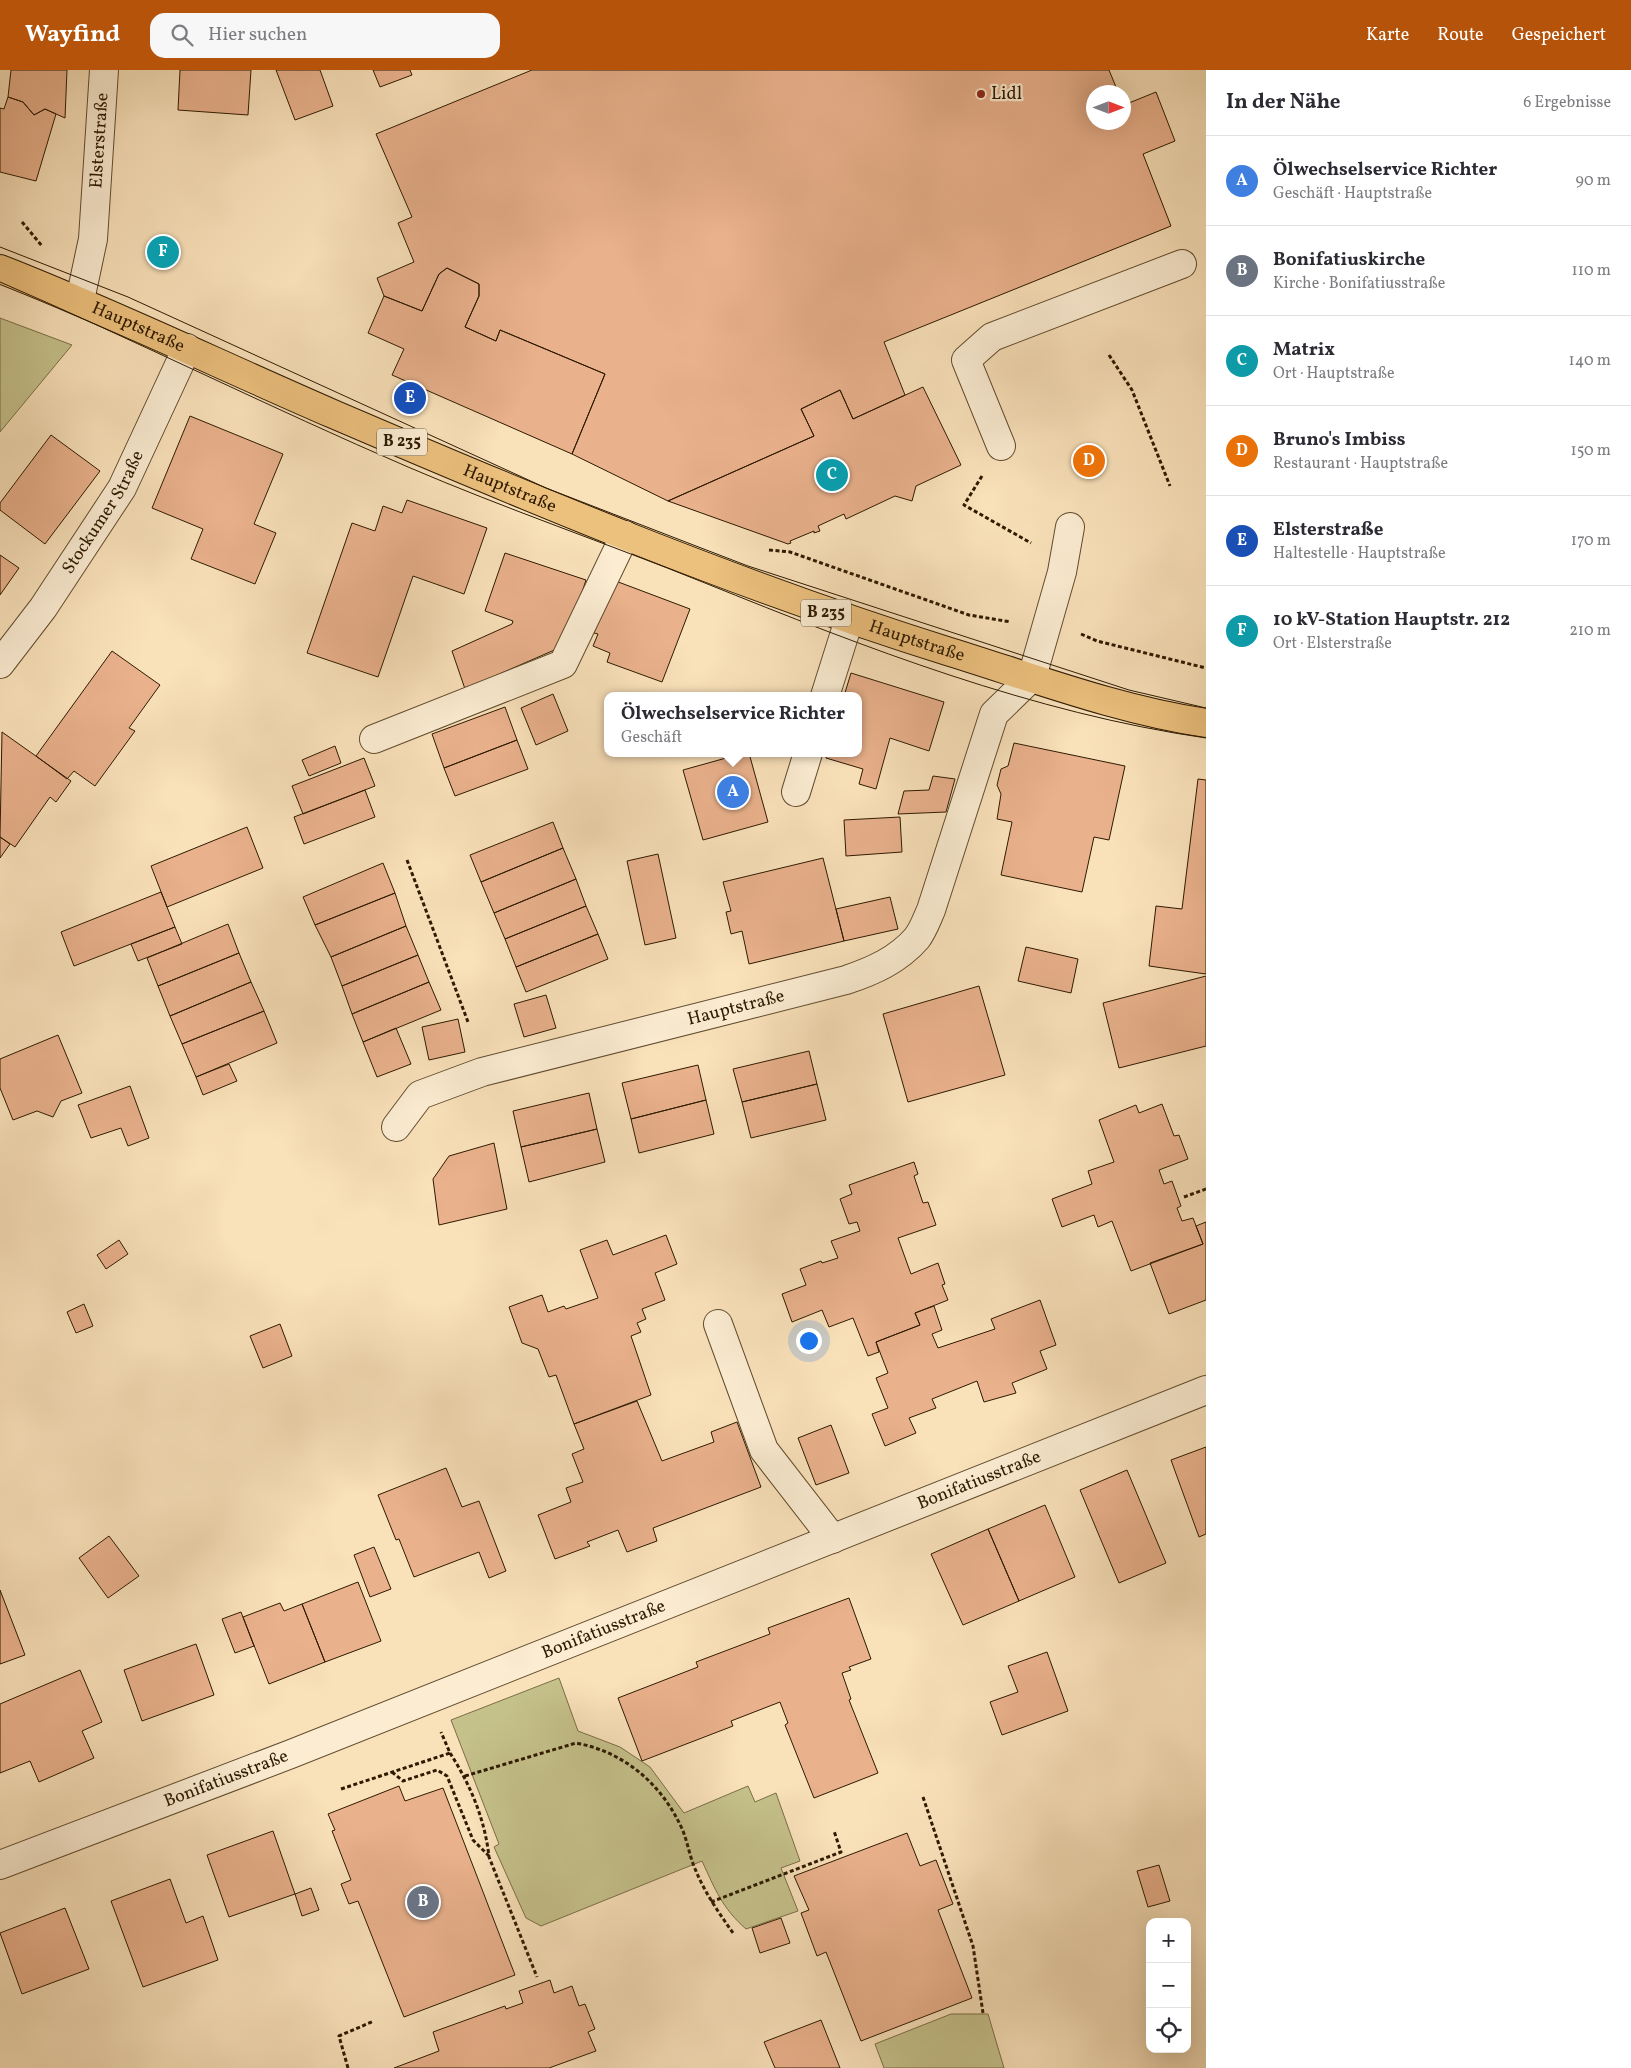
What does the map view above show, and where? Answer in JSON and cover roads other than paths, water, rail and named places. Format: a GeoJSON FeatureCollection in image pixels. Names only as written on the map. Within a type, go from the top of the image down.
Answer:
{"type":"FeatureCollection","features":[{"type":"Feature","properties":{"kind":"main road","name":"Hauptstraße"},"geometry":{"type":"LineString","coordinates":[[0,268],[80,300],[332,414],[735,579],[848,620],[1032,678],[1149,712],[1206,723]]}},
{"type":"Feature","properties":{"kind":"street","name":"Elsterstraße"},"geometry":{"type":"LineString","coordinates":[[80,300],[93,239],[104,70]]}},
{"type":"Feature","properties":{"kind":"street"},"geometry":{"type":"LineString","coordinates":[[1001,446],[966,360],[992,337],[1182,264]]}},
{"type":"Feature","properties":{"kind":"street","name":"Stockumer Straße"},"geometry":{"type":"LineString","coordinates":[[0,664],[43,608],[122,488],[187,348]]}},
{"type":"Feature","properties":{"kind":"street"},"geometry":{"type":"LineString","coordinates":[[1032,678],[1048,627],[1062,572],[1070,527]]}},
{"type":"Feature","properties":{"kind":"street"},"geometry":{"type":"LineString","coordinates":[[374,739],[564,664],[625,535]]}},
{"type":"Feature","properties":{"kind":"street"},"geometry":{"type":"LineString","coordinates":[[826,692],[848,620]]}},
{"type":"Feature","properties":{"kind":"street","name":"Hauptstraße"},"geometry":{"type":"LineString","coordinates":[[396,1127],[420,1095],[482,1072],[846,980],[872,972],[898,955],[918,937],[932,910],[994,714],[1032,678]]}},
{"type":"Feature","properties":{"kind":"street"},"geometry":{"type":"LineString","coordinates":[[796,792],[807,757]]}},
{"type":"Feature","properties":{"kind":"street"},"geometry":{"type":"LineString","coordinates":[[718,1324],[764,1450],[833,1539]]}},
{"type":"Feature","properties":{"kind":"street","name":"Bonifatiusstraße"},"geometry":{"type":"LineString","coordinates":[[0,1865],[291,1754],[1206,1390]]}},
{"type":"Feature","properties":{"kind":"tram line"},"geometry":{"type":"LineString","coordinates":[[0,247],[128,297],[546,488],[748,566],[1129,690],[1206,708]]}},
{"type":"Feature","properties":{"kind":"tram line"},"geometry":{"type":"LineString","coordinates":[[0,282],[408,467],[827,631],[951,676],[1014,695],[1141,727],[1206,738]]}},
{"type":"Feature","properties":{"kind":"place","name":"Lidl"},"geometry":{"type":"Point","coordinates":[981,94]}},
{"type":"Feature","properties":{"kind":"place","name":"10 kV-Station Hauptstr. 212"},"geometry":{"type":"Point","coordinates":[163,252]}},
{"type":"Feature","properties":{"kind":"place","name":"Elsterstraße"},"geometry":{"type":"Point","coordinates":[410,398]}},
{"type":"Feature","properties":{"kind":"place","name":"Bruno's Imbiss"},"geometry":{"type":"Point","coordinates":[1089,461]}},
{"type":"Feature","properties":{"kind":"place","name":"Matrix"},"geometry":{"type":"Point","coordinates":[832,475]}},
{"type":"Feature","properties":{"kind":"place","name":"Ölwechselservice Richter"},"geometry":{"type":"Point","coordinates":[733,792]}},
{"type":"Feature","properties":{"kind":"place","name":"Bonifatiuskirche"},"geometry":{"type":"Point","coordinates":[423,1902]}}]}
